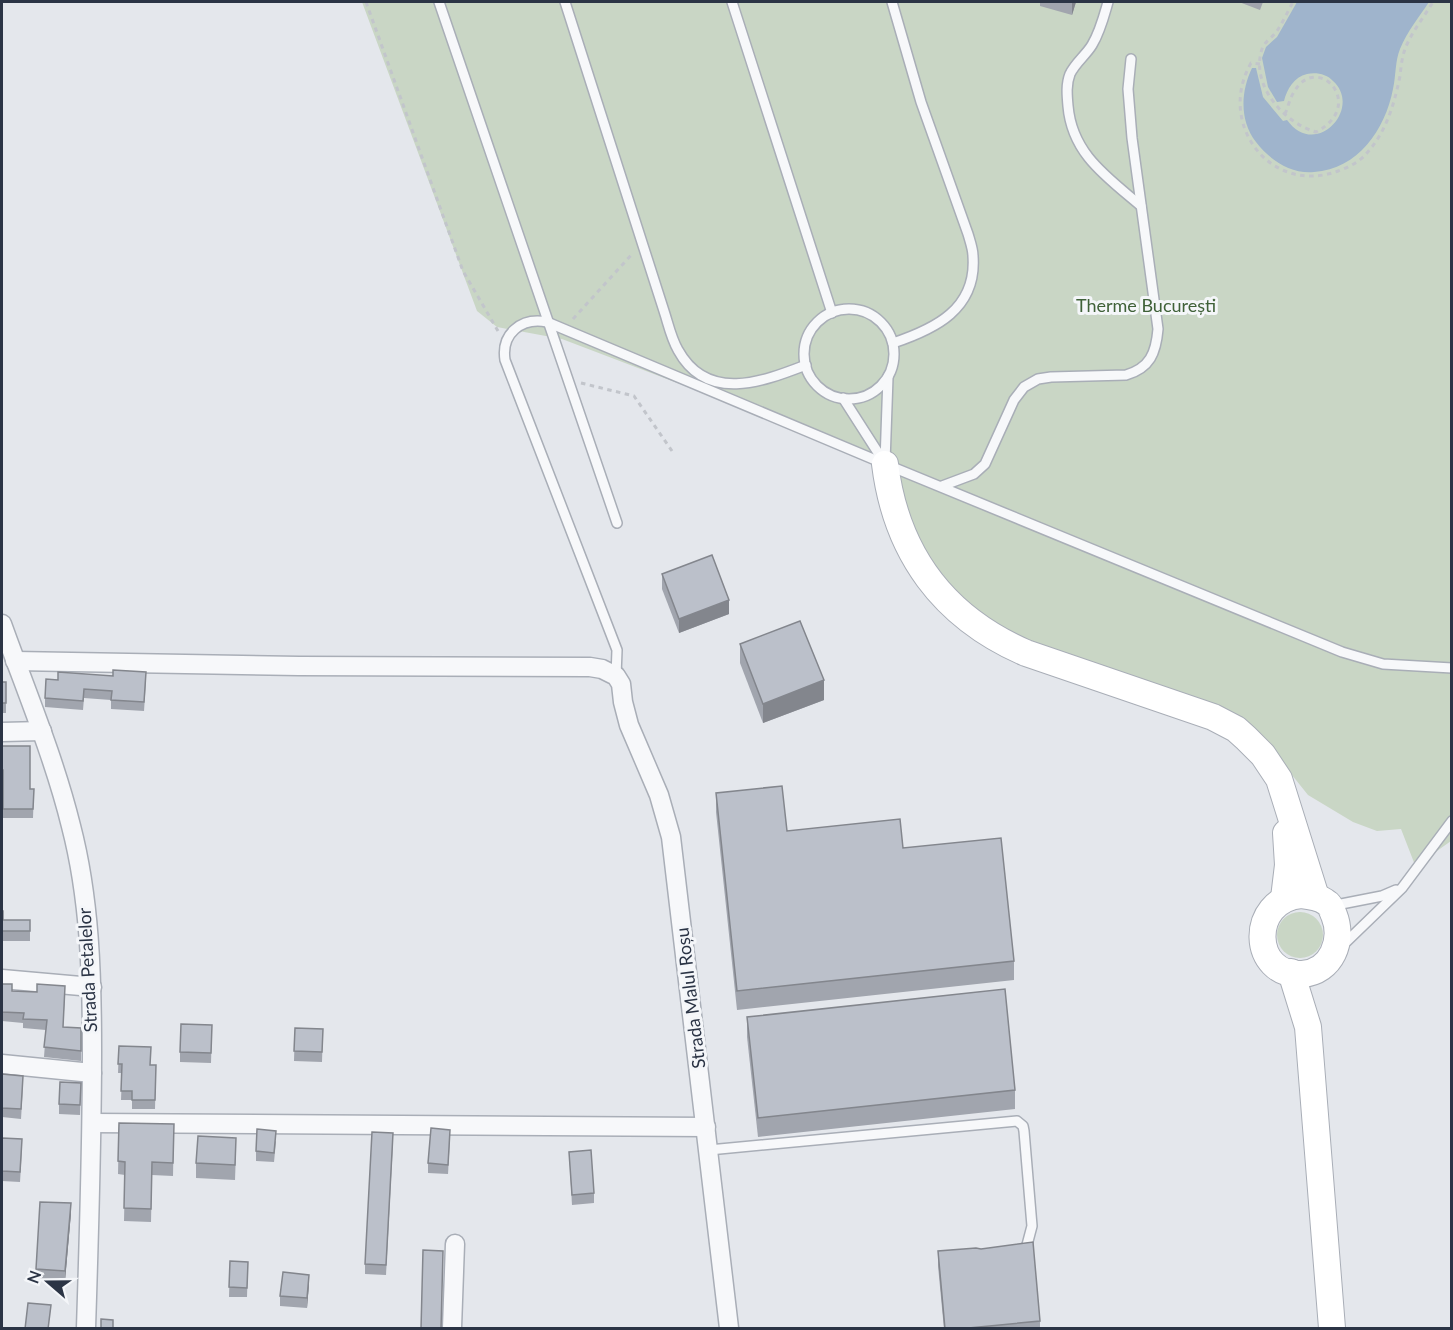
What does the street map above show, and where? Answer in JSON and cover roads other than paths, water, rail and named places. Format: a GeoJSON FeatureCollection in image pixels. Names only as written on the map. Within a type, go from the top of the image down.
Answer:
{"type":"FeatureCollection","features":[{"type":"Feature","properties":{"kind":"street"},"geometry":{"type":"LineString","coordinates":[[885,464],[892,504],[907,544],[930,581],[963,616],[987,633],[1026,653],[1224,722],[1253,744],[1279,779],[1323,901],[1338,928],[1338,941],[1329,959],[1308,1027]]}},
{"type":"Feature","properties":{"kind":"street","name":"Strada Petalelor"},"geometry":{"type":"LineString","coordinates":[[3,633],[42,731],[71,826],[86,909],[92,987],[92,1123],[86,1329]]}},
{"type":"Feature","properties":{"kind":"street"},"geometry":{"type":"LineString","coordinates":[[15,661],[311,666],[590,667],[602,669],[616,676]]}},
{"type":"Feature","properties":{"kind":"street","name":"Strada Malul Roșu"},"geometry":{"type":"LineString","coordinates":[[616,676],[621,684],[629,725],[659,795],[671,837],[729,1329]]}},
{"type":"Feature","properties":{"kind":"street"},"geometry":{"type":"LineString","coordinates":[[2,732],[42,731]]}},
{"type":"Feature","properties":{"kind":"street"},"geometry":{"type":"LineString","coordinates":[[1279,779],[1288,843],[1284,898]]}},
{"type":"Feature","properties":{"kind":"street"},"geometry":{"type":"LineString","coordinates":[[1323,901],[1301,894],[1284,898],[1270,910],[1264,921],[1262,936],[1264,948],[1270,959],[1279,967],[1291,972],[1302,974],[1313,971],[1329,959]]}},
{"type":"Feature","properties":{"kind":"street"},"geometry":{"type":"LineString","coordinates":[[1291,972],[1308,1027],[1332,1329]]}},
{"type":"Feature","properties":{"kind":"street"},"geometry":{"type":"LineString","coordinates":[[2,979],[92,987]]}},
{"type":"Feature","properties":{"kind":"street"},"geometry":{"type":"LineString","coordinates":[[2,1064],[92,1073]]}},
{"type":"Feature","properties":{"kind":"street"},"geometry":{"type":"LineString","coordinates":[[92,1123],[706,1127]]}},
{"type":"Feature","properties":{"kind":"street"},"geometry":{"type":"LineString","coordinates":[[452,1329],[455,1244]]}},
{"type":"Feature","properties":{"kind":"lane"},"geometry":{"type":"LineString","coordinates":[[440,2],[617,523]]}},
{"type":"Feature","properties":{"kind":"lane"},"geometry":{"type":"LineString","coordinates":[[565,2],[677,348],[692,369],[712,381],[741,385],[764,380],[806,365]]}},
{"type":"Feature","properties":{"kind":"lane"},"geometry":{"type":"LineString","coordinates":[[732,2],[832,313]]}},
{"type":"Feature","properties":{"kind":"lane"},"geometry":{"type":"LineString","coordinates":[[892,2],[921,102],[974,255],[971,282],[954,312],[938,325],[893,343]]}},
{"type":"Feature","properties":{"kind":"lane"},"geometry":{"type":"LineString","coordinates":[[1108,2],[1092,45],[1071,73],[1067,85],[1069,116],[1071,128],[1083,152],[1141,207]]}},
{"type":"Feature","properties":{"kind":"lane"},"geometry":{"type":"LineString","coordinates":[[942,486],[974,474],[985,464],[1014,399],[1024,387],[1038,379],[1126,375],[1136,372],[1148,363],[1157,348],[1158,329],[1132,138],[1129,99],[1131,59]]}},
{"type":"Feature","properties":{"kind":"lane"},"geometry":{"type":"LineString","coordinates":[[885,464],[888,377],[893,360],[893,343],[884,326],[869,314],[851,309],[832,313],[815,325],[809,334],[805,354],[806,365],[809,374],[827,393],[843,399],[861,397],[877,390],[888,377]]}},
{"type":"Feature","properties":{"kind":"lane"},"geometry":{"type":"LineString","coordinates":[[616,676],[617,650],[505,360],[505,343],[509,333],[517,326],[536,320],[547,322],[1342,652],[1383,664],[1452,668]]}},
{"type":"Feature","properties":{"kind":"lane"},"geometry":{"type":"LineString","coordinates":[[843,399],[885,464]]}},
{"type":"Feature","properties":{"kind":"lane"},"geometry":{"type":"LineString","coordinates":[[1329,959],[1402,888],[1452,821]]}},
{"type":"Feature","properties":{"kind":"lane"},"geometry":{"type":"LineString","coordinates":[[1323,901],[1382,896],[1402,888]]}},
{"type":"Feature","properties":{"kind":"lane"},"geometry":{"type":"LineString","coordinates":[[709,1150],[1017,1121],[1023,1126],[1024,1131],[1032,1226],[1027,1245],[1024,1250],[1017,1252]]}},
{"type":"Feature","properties":{"kind":"water"},"geometry":{"type":"Polygon","coordinates":[[[1297,2],[1429,2],[1400,49],[1389,104],[1376,132],[1367,145],[1344,164],[1314,172],[1297,171],[1274,160],[1250,133],[1244,115],[1244,96],[1248,77],[1252,68],[1256,68],[1263,97],[1283,121],[1287,120],[1299,131],[1311,135],[1322,132],[1332,126],[1339,116],[1343,104],[1341,92],[1325,75],[1310,73],[1298,78],[1289,88],[1284,101],[1277,102],[1268,87],[1262,58],[1266,47],[1277,37],[1297,2]]]}},
{"type":"Feature","properties":{"kind":"park label","name":"Therme București"},"geometry":{"type":"Point","coordinates":[1146,306]}}]}
